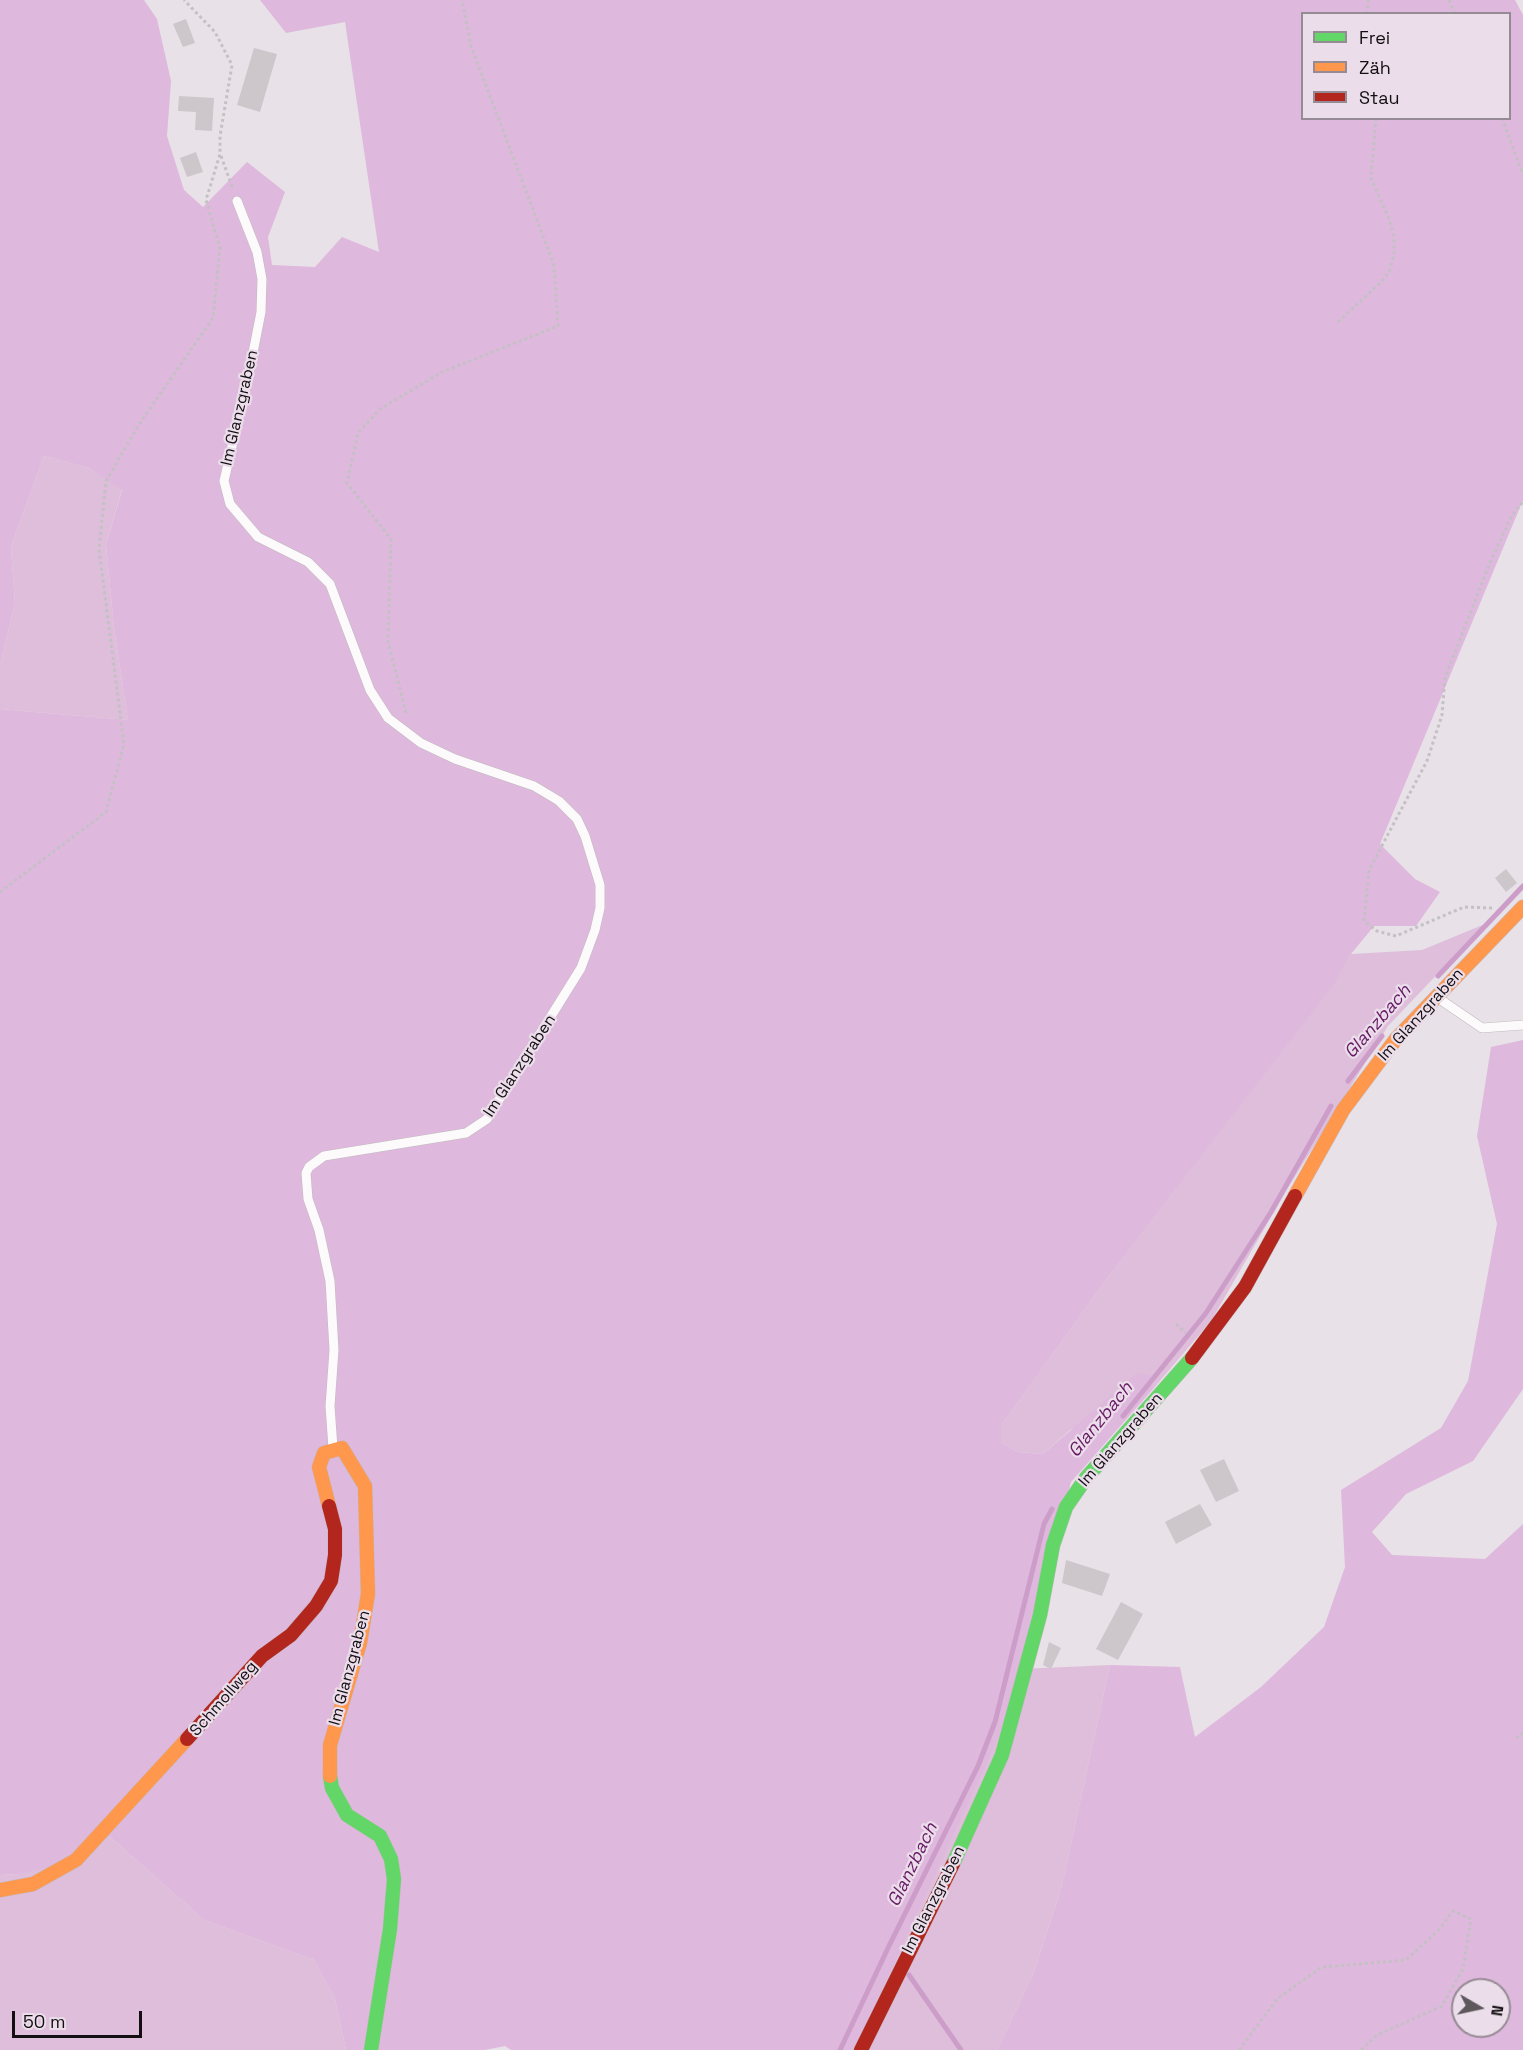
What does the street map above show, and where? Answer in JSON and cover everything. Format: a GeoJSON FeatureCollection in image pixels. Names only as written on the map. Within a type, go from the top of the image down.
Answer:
{"type":"FeatureCollection","features":[{"type":"Feature","properties":{"kind":"street","name":"Im Glanzgraben"},"geometry":{"type":"LineString","coordinates":[[861,2050],[982,1804],[1002,1755],[1040,1615],[1053,1545],[1066,1507],[1086,1478],[1203,1346],[1245,1287],[1343,1110],[1395,1039],[1523,907]]}},
{"type":"Feature","properties":{"kind":"street","name":"Schmollweg"},"geometry":{"type":"LineString","coordinates":[[0,1890],[33,1884],[56,1874],[76,1860],[262,1656],[291,1635],[316,1606],[331,1581],[335,1555],[334,1520],[319,1467],[324,1453],[333,1448]]}},
{"type":"Feature","properties":{"kind":"street","name":"Im Glanzgraben"},"geometry":{"type":"LineString","coordinates":[[333,1448],[342,1448],[365,1486],[368,1594],[360,1643],[330,1745],[329,1772],[332,1788],[347,1815],[380,1836],[391,1859],[394,1879],[390,1929],[371,2050]]}},
{"type":"Feature","properties":{"kind":"lane","name":"Im Glanzgraben"},"geometry":{"type":"LineString","coordinates":[[237,201],[257,252],[262,279],[261,312],[224,481],[230,504],[258,537],[308,561],[330,584],[370,690],[388,718],[422,743],[455,759],[534,786],[559,801],[577,819],[585,836],[600,885],[600,908],[581,969],[487,1119],[466,1133],[324,1156],[309,1167],[306,1173],[308,1199],[319,1230],[330,1281],[334,1350],[330,1406],[333,1448]]}},
{"type":"Feature","properties":{"kind":"lane"},"geometry":{"type":"LineString","coordinates":[[1436,997],[1482,1028],[1523,1024]]}},
{"type":"Feature","properties":{"kind":"path"},"geometry":{"type":"LineString","coordinates":[[0,892],[106,812],[124,744],[99,549],[106,481],[138,426],[213,318],[220,248],[206,200],[220,154],[220,136],[232,65],[215,32],[184,0]]}},
{"type":"Feature","properties":{"kind":"path"},"geometry":{"type":"LineString","coordinates":[[413,719],[405,712],[388,641],[391,539],[348,483],[358,434],[380,409],[442,372],[558,326],[554,265],[471,46],[462,0]]}},
{"type":"Feature","properties":{"kind":"path"},"geometry":{"type":"LineString","coordinates":[[1338,322],[1380,283],[1389,272],[1394,255],[1394,237],[1371,178],[1376,120]]}},
{"type":"Feature","properties":{"kind":"path"},"geometry":{"type":"LineString","coordinates":[[1503,120],[1523,175]]}},
{"type":"Feature","properties":{"kind":"path"},"geometry":{"type":"LineString","coordinates":[[220,154],[237,201]]}},
{"type":"Feature","properties":{"kind":"path"},"geometry":{"type":"LineString","coordinates":[[1490,908],[1464,907],[1396,936],[1377,931],[1364,921],[1369,870],[1427,761],[1442,715],[1445,677],[1490,563],[1512,515],[1523,502]]}},
{"type":"Feature","properties":{"kind":"path"},"geometry":{"type":"LineString","coordinates":[[1176,1324],[1192,1339]]}},
{"type":"Feature","properties":{"kind":"path"},"geometry":{"type":"LineString","coordinates":[[1516,1738],[1523,1733]]}},
{"type":"Feature","properties":{"kind":"path"},"geometry":{"type":"LineString","coordinates":[[1239,2050],[1278,1998],[1322,1967],[1406,1960],[1439,1930],[1453,1911],[1471,1919],[1463,1969],[1442,2006],[1377,2035],[1361,2050]]}},
{"type":"Feature","properties":{"kind":"shaded area"},"geometry":{"type":"Polygon","coordinates":[[[0,0],[144,0],[157,19],[171,81],[167,136],[184,190],[203,207],[247,162],[285,192],[268,237],[272,265],[315,267],[342,237],[379,252],[345,22],[286,33],[260,0],[1515,0],[1523,15],[1523,500],[1380,844],[1415,879],[1440,892],[1416,926],[1374,926],[1351,954],[1335,983],[1106,1280],[1001,1426],[1001,1442],[1018,1452],[1043,1454],[1137,1373],[1150,1375],[1153,1389],[1071,1482],[1008,1716],[854,2050],[511,2050],[505,2046],[485,2050],[346,2050],[335,1999],[314,1960],[204,1920],[110,1837],[49,1867],[19,1874],[0,1875],[0,709],[128,720],[114,628],[106,545],[122,490],[89,468],[44,456],[11,547],[15,603],[0,666],[0,0]]]}},
{"type":"Feature","properties":{"kind":"shaded area"},"geometry":{"type":"Polygon","coordinates":[[[44,456],[89,468],[122,489],[106,545],[114,628],[128,720],[0,709],[0,666],[15,603],[11,547],[44,456]]]}},
{"type":"Feature","properties":{"kind":"shaded area"},"geometry":{"type":"Polygon","coordinates":[[[1485,924],[1388,1026],[1286,1191],[1211,1321],[1153,1389],[1070,1430],[1043,1454],[1018,1452],[1001,1442],[1001,1426],[1106,1280],[1335,982],[1351,954],[1422,950],[1485,924]]]}},
{"type":"Feature","properties":{"kind":"shaded area"},"geometry":{"type":"Polygon","coordinates":[[[1523,1040],[1523,1389],[1473,1461],[1406,1494],[1372,1532],[1392,1555],[1485,1559],[1523,1524],[1523,2050],[997,2050],[1033,1974],[1061,1889],[1110,1665],[1180,1667],[1195,1737],[1261,1687],[1324,1627],[1345,1567],[1341,1490],[1441,1428],[1468,1381],[1497,1224],[1477,1136],[1491,1047],[1523,1040]]]}},
{"type":"Feature","properties":{"kind":"shaded area"},"geometry":{"type":"Polygon","coordinates":[[[1110,1665],[1061,1889],[1033,1974],[997,2050],[854,2050],[1020,1669],[1110,1665]]]}},
{"type":"Feature","properties":{"kind":"shaded area"},"geometry":{"type":"Polygon","coordinates":[[[110,1837],[204,1920],[314,1960],[335,1999],[346,2050],[0,2050],[0,1875],[19,1874],[110,1837]]]}},
{"type":"Feature","properties":{"kind":"building"},"geometry":{"type":"Polygon","coordinates":[[[186,19],[195,43],[183,47],[173,24],[186,19]]]}},
{"type":"Feature","properties":{"kind":"building"},"geometry":{"type":"Polygon","coordinates":[[[254,48],[277,54],[260,112],[237,105],[254,48]]]}},
{"type":"Feature","properties":{"kind":"building"},"geometry":{"type":"Polygon","coordinates":[[[179,96],[214,98],[212,131],[195,130],[196,112],[178,111],[179,96]]]}},
{"type":"Feature","properties":{"kind":"building"},"geometry":{"type":"Polygon","coordinates":[[[196,152],[203,172],[187,177],[180,158],[196,152]]]}},
{"type":"Feature","properties":{"kind":"building"},"geometry":{"type":"Polygon","coordinates":[[[1506,869],[1517,883],[1506,892],[1495,878],[1506,869]]]}},
{"type":"Feature","properties":{"kind":"building"},"geometry":{"type":"Polygon","coordinates":[[[1224,1459],[1239,1491],[1216,1502],[1200,1470],[1224,1459]]]}},
{"type":"Feature","properties":{"kind":"building"},"geometry":{"type":"Polygon","coordinates":[[[1200,1504],[1212,1525],[1176,1544],[1165,1522],[1200,1504]]]}},
{"type":"Feature","properties":{"kind":"building"},"geometry":{"type":"Polygon","coordinates":[[[1066,1560],[1110,1574],[1102,1596],[1062,1583],[1066,1560]]]}},
{"type":"Feature","properties":{"kind":"building"},"geometry":{"type":"Polygon","coordinates":[[[1121,1602],[1143,1614],[1118,1660],[1096,1649],[1121,1602]]]}},
{"type":"Feature","properties":{"kind":"building"},"geometry":{"type":"Polygon","coordinates":[[[1049,1642],[1061,1648],[1051,1669],[1043,1665],[1049,1642]]]}},
{"type":"Feature","properties":{"kind":"waterway","name":"Glanzbach"},"geometry":{"type":"LineString","coordinates":[[1438,976],[1523,886]]}},
{"type":"Feature","properties":{"kind":"waterway","name":"Glanzbach"},"geometry":{"type":"LineString","coordinates":[[1348,1081],[1382,1036]]}},
{"type":"Feature","properties":{"kind":"waterway","name":"Glanzbach"},"geometry":{"type":"LineString","coordinates":[[1123,1416],[1206,1313],[1271,1212],[1331,1106]]}},
{"type":"Feature","properties":{"kind":"waterway","name":"Glanzbach"},"geometry":{"type":"LineString","coordinates":[[840,2050],[978,1766],[995,1722],[1044,1524],[1052,1509]]}},
{"type":"Feature","properties":{"kind":"waterway"},"geometry":{"type":"LineString","coordinates":[[909,1975],[961,2050]]}},
{"type":"Feature","properties":{"kind":"traffic: fast"},"geometry":{"type":"LineString","coordinates":[[953,1864],[1002,1755],[1040,1615],[1053,1545],[1066,1507],[1086,1478],[1192,1358]]}},
{"type":"Feature","properties":{"kind":"traffic: fast"},"geometry":{"type":"LineString","coordinates":[[330,1776],[332,1788],[347,1815],[380,1836],[391,1859],[394,1879],[390,1929],[371,2050]]}},
{"type":"Feature","properties":{"kind":"traffic: slow"},"geometry":{"type":"LineString","coordinates":[[1295,1196],[1343,1110],[1396,1039],[1523,907]]}},
{"type":"Feature","properties":{"kind":"traffic: slow"},"geometry":{"type":"LineString","coordinates":[[329,1506],[319,1467],[324,1453],[342,1448],[365,1486],[368,1594],[360,1643],[330,1745],[330,1776]]}},
{"type":"Feature","properties":{"kind":"traffic: slow"},"geometry":{"type":"LineString","coordinates":[[0,1890],[33,1884],[76,1860],[187,1739]]}},
{"type":"Feature","properties":{"kind":"traffic: jam"},"geometry":{"type":"LineString","coordinates":[[1192,1358],[1245,1287],[1295,1196]]}},
{"type":"Feature","properties":{"kind":"traffic: jam"},"geometry":{"type":"LineString","coordinates":[[187,1739],[262,1656],[291,1635],[316,1606],[331,1581],[335,1555],[335,1529],[329,1506]]}},
{"type":"Feature","properties":{"kind":"traffic: jam"},"geometry":{"type":"LineString","coordinates":[[861,2050],[953,1864]]}}]}
